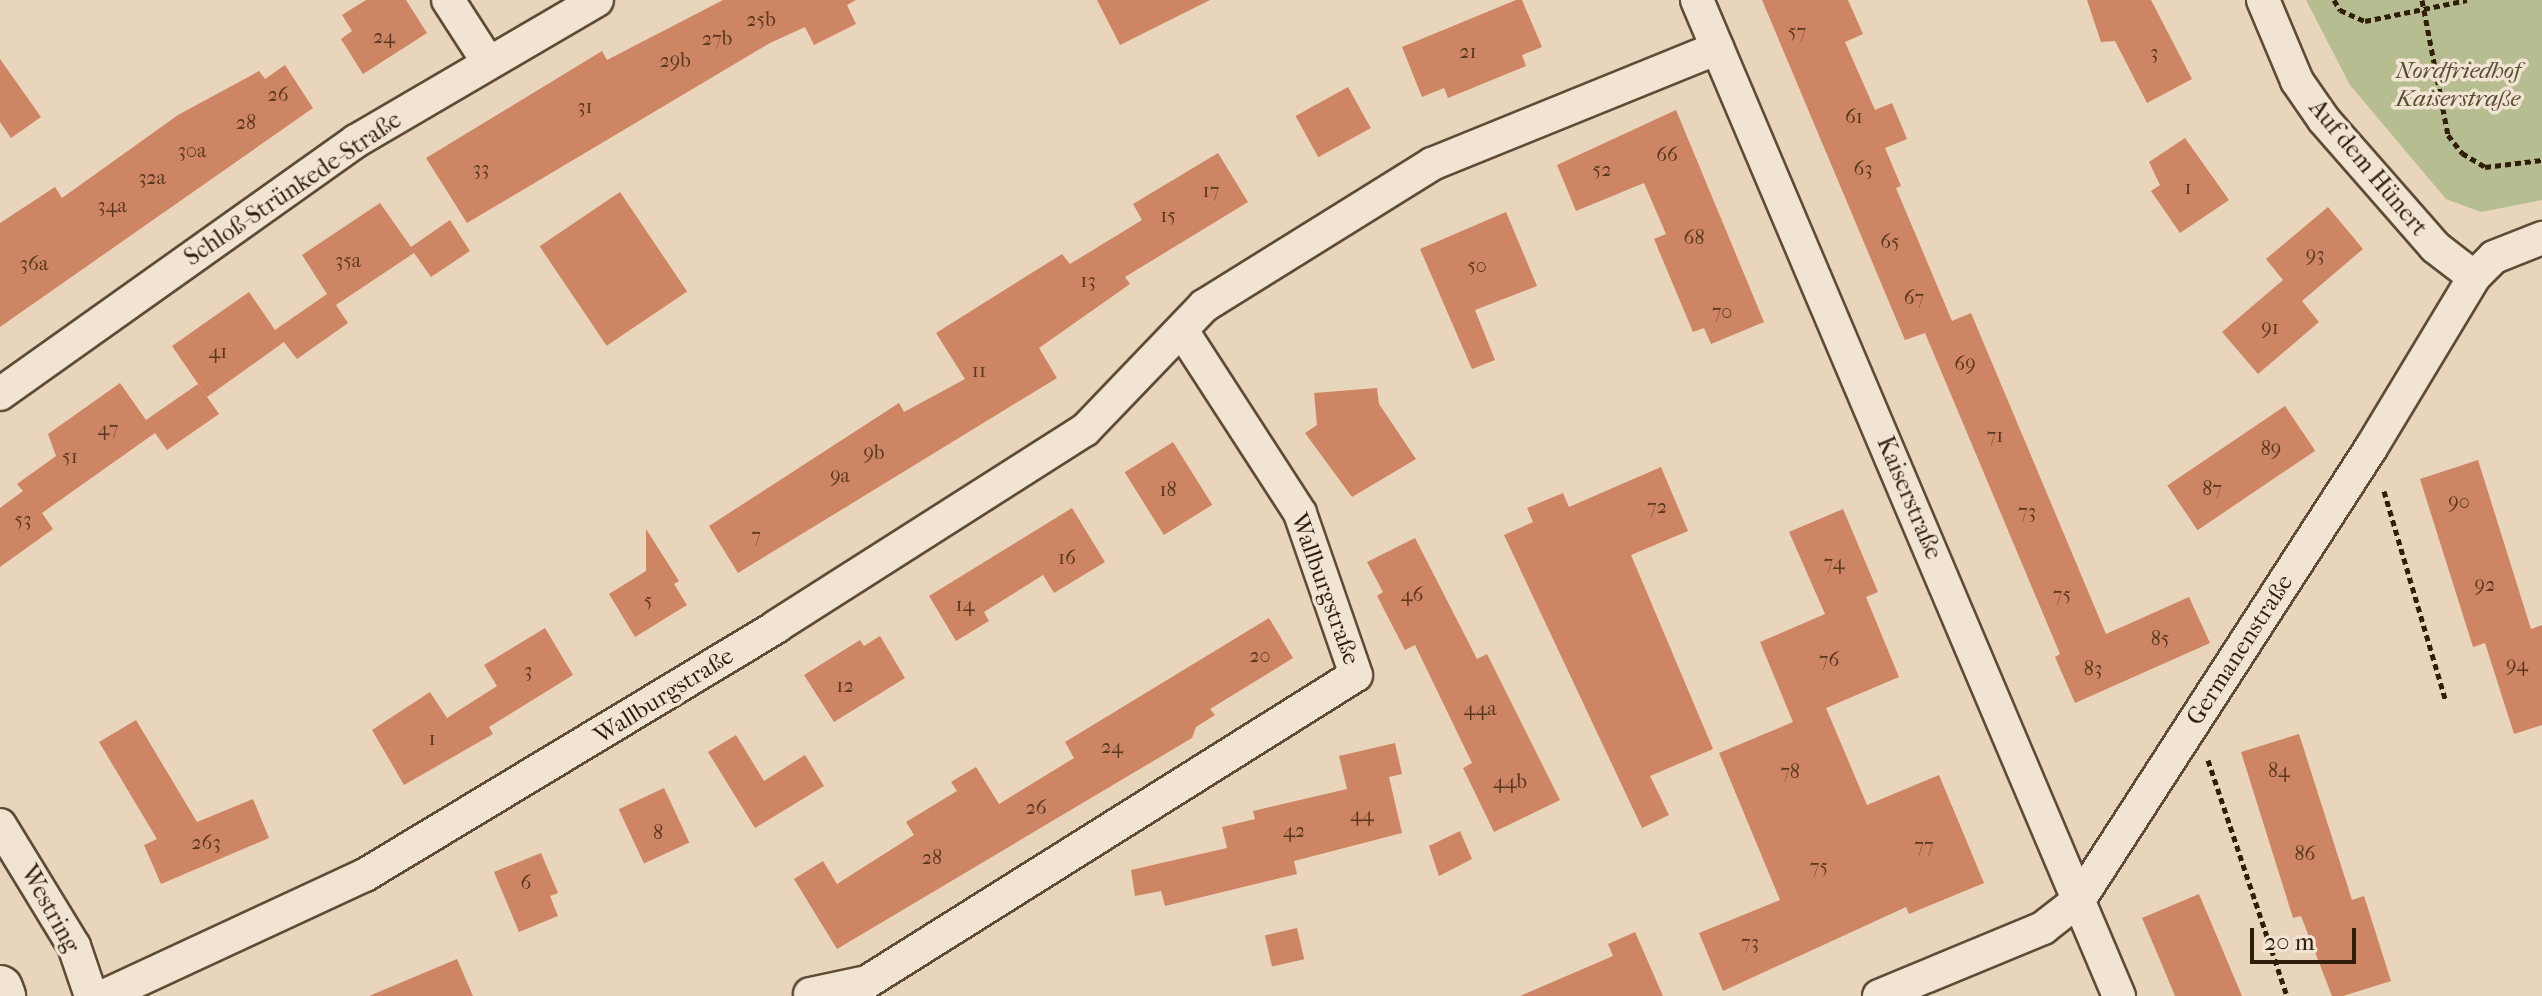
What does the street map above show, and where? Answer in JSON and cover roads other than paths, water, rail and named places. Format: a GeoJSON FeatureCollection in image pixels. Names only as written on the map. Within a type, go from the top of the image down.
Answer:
{"type":"FeatureCollection","features":[{"type":"Feature","properties":{"kind":"main road"},"geometry":{"type":"LineString","coordinates":[[0,988],[3,996]]}},
{"type":"Feature","properties":{"kind":"street"},"geometry":{"type":"LineString","coordinates":[[448,0],[488,62]]}},
{"type":"Feature","properties":{"kind":"street","name":"Schloß-Strünkede-Straße"},"geometry":{"type":"LineString","coordinates":[[0,394],[356,141],[597,0]]}},
{"type":"Feature","properties":{"kind":"street","name":"Kaiserstraße"},"geometry":{"type":"LineString","coordinates":[[1697,0],[2119,996]]}},
{"type":"Feature","properties":{"kind":"street","name":"Auf dem Hünert"},"geometry":{"type":"LineString","coordinates":[[2263,0],[2297,81],[2324,120],[2435,247],[2474,277]]}},
{"type":"Feature","properties":{"kind":"street","name":"Wallburgstraße"},"geometry":{"type":"LineString","coordinates":[[104,996],[365,875],[502,797],[1085,430],[1183,332],[1204,306],[1432,164],[1717,48]]}},
{"type":"Feature","properties":{"kind":"street","name":"Germanenstraße"},"geometry":{"type":"LineString","coordinates":[[1879,996],[2043,928],[2079,900],[2371,448],[2474,277],[2494,257],[2542,238]]}},
{"type":"Feature","properties":{"kind":"street","name":"Wallburgstraße"},"geometry":{"type":"LineString","coordinates":[[810,994],[867,982],[1356,675],[1300,513],[1183,332]]}},
{"type":"Feature","properties":{"kind":"street","name":"Westring"},"geometry":{"type":"LineString","coordinates":[[0,825],[74,946],[91,996]]}},
{"type":"Feature","properties":{"kind":"park label","name":"Nordfriedhof Kaiserstraße"},"geometry":{"type":"Point","coordinates":[2458,85]}}]}
